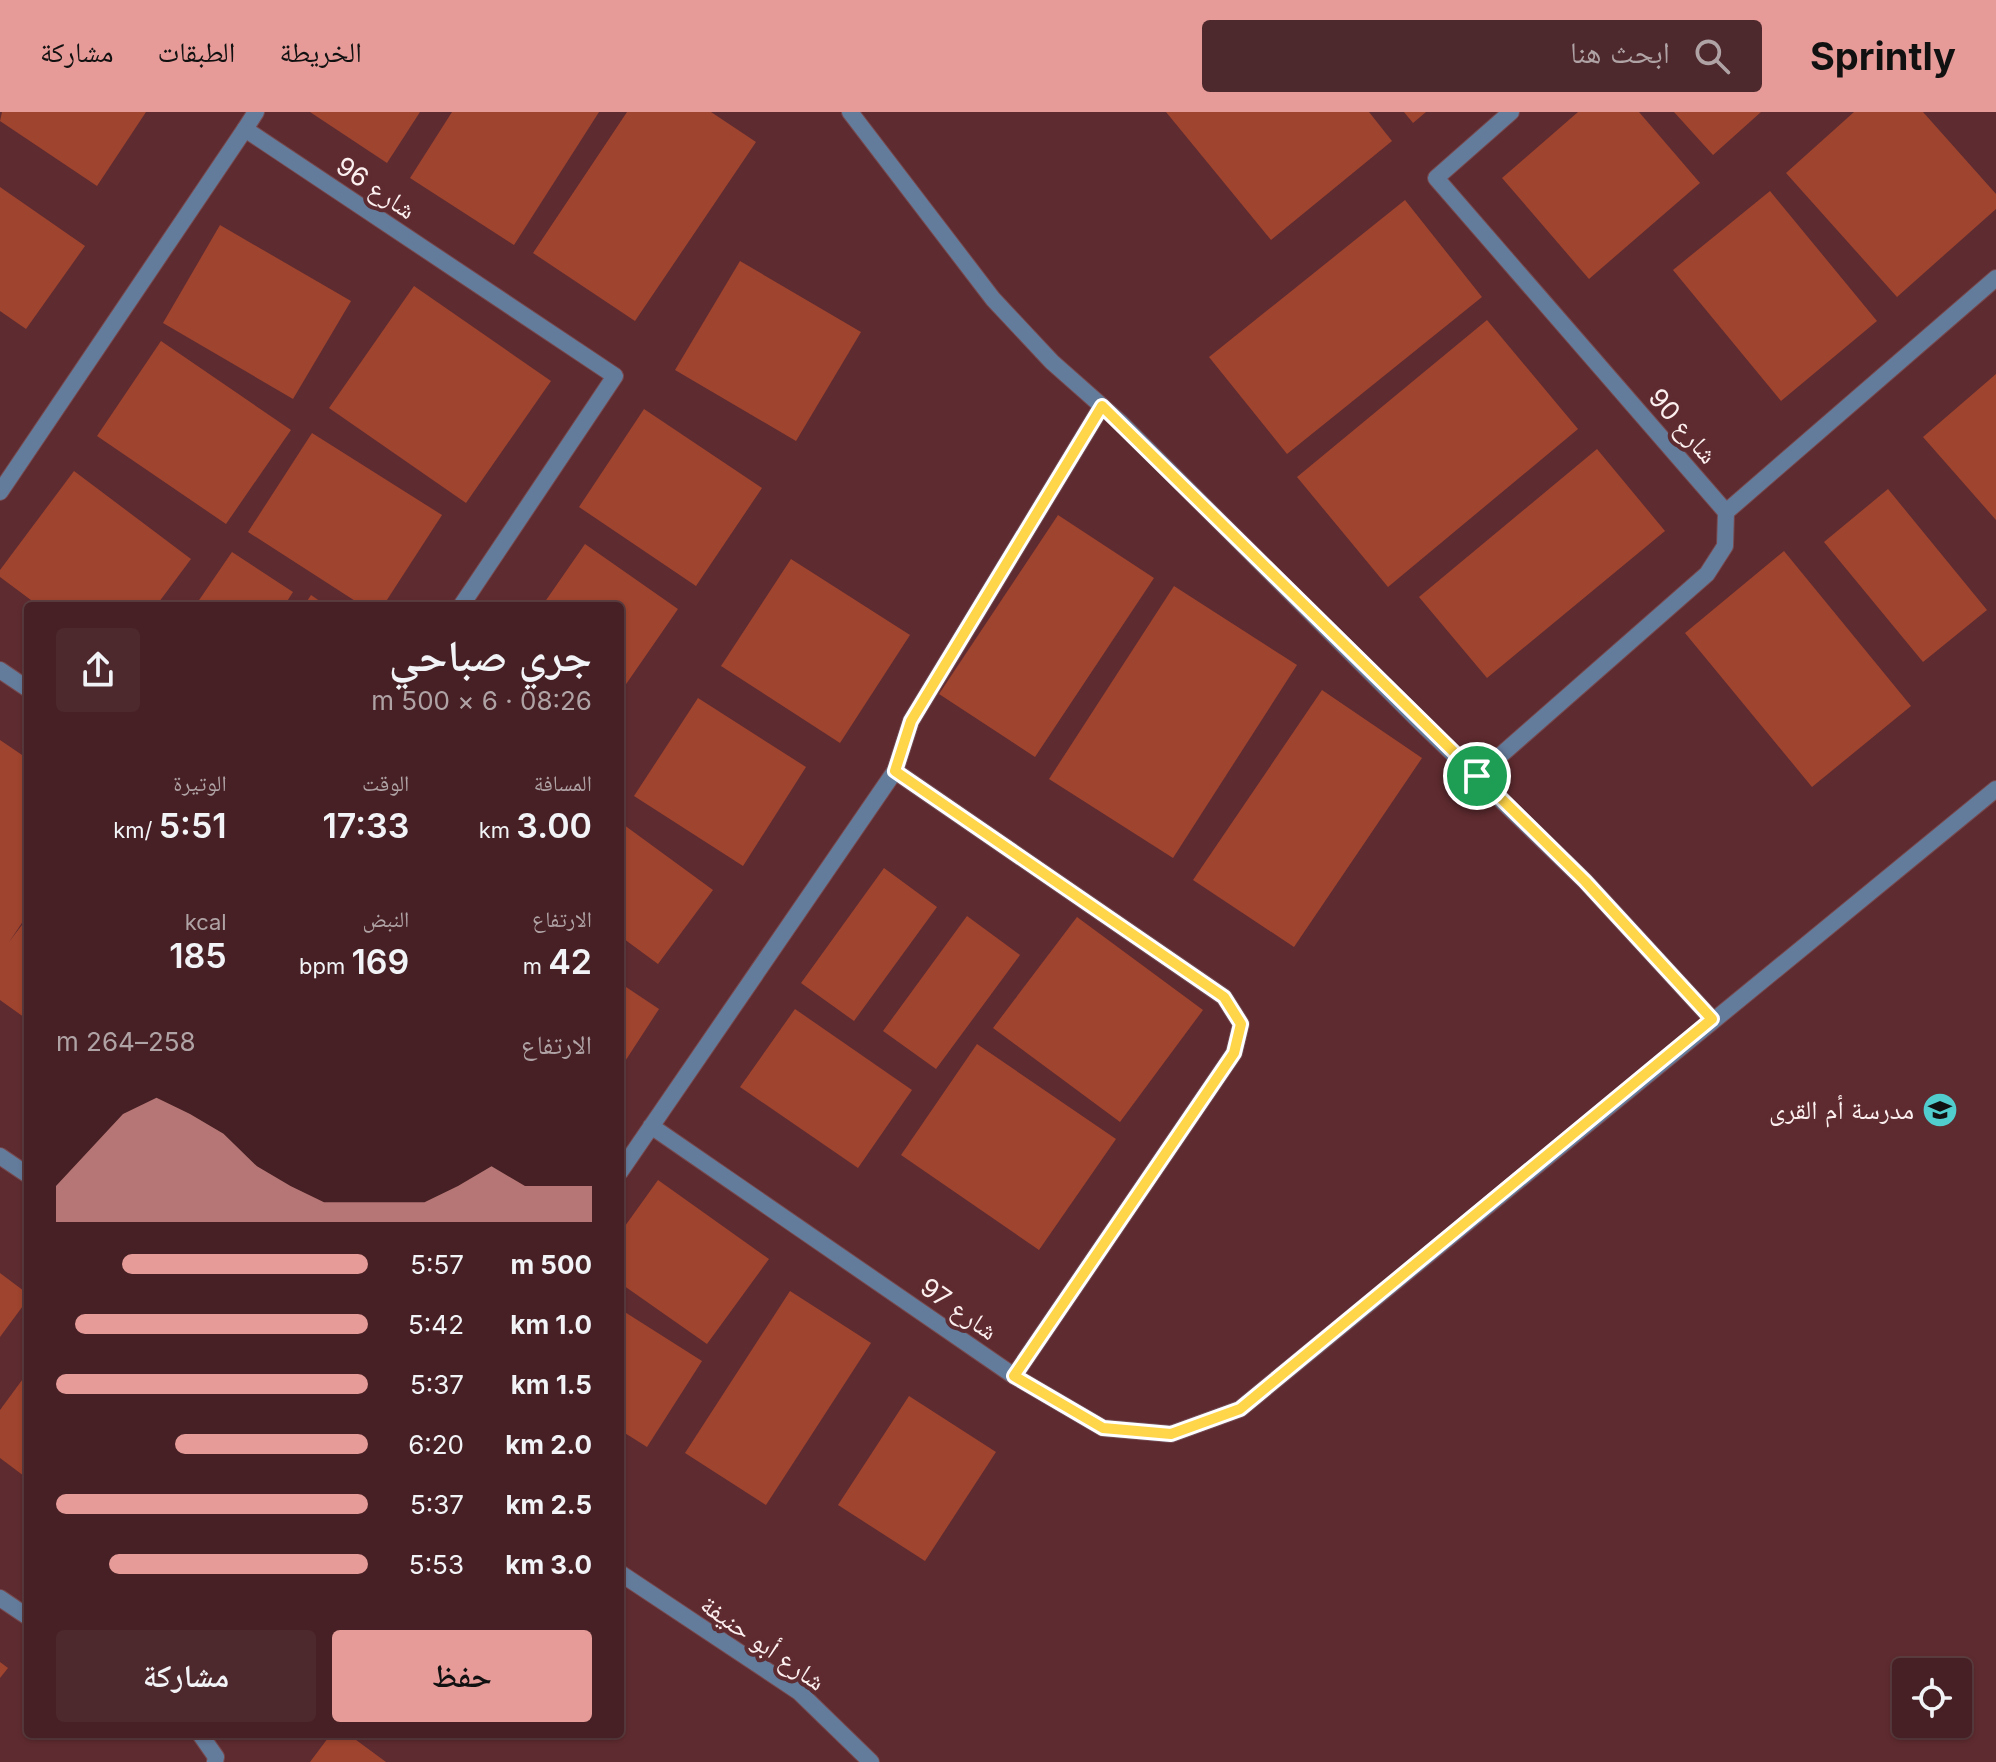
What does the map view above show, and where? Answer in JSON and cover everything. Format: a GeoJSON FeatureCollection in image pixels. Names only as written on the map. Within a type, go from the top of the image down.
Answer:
{"type":"FeatureCollection","features":[{"type":"Feature","properties":{"kind":"street"},"geometry":{"type":"LineString","coordinates":[[0,492],[256,112]]}},
{"type":"Feature","properties":{"kind":"street"},"geometry":{"type":"LineString","coordinates":[[850,112],[993,299],[1052,362],[1102,406],[1585,881],[1712,1019]]}},
{"type":"Feature","properties":{"kind":"street","name":"شارع 90"},"geometry":{"type":"LineString","coordinates":[[1511,112],[1436,178],[1726,512]]}},
{"type":"Feature","properties":{"kind":"street","name":"شارع 96"},"geometry":{"type":"LineString","coordinates":[[245,129],[615,376],[464,602]]}},
{"type":"Feature","properties":{"kind":"street"},"geometry":{"type":"LineString","coordinates":[[1477,776],[1707,574],[1725,546],[1726,512],[1996,278]]}},
{"type":"Feature","properties":{"kind":"street"},"geometry":{"type":"LineString","coordinates":[[624,1166],[895,771],[911,721],[1102,406]]}},
{"type":"Feature","properties":{"kind":"street"},"geometry":{"type":"LineString","coordinates":[[0,670],[24,686]]}},
{"type":"Feature","properties":{"kind":"street"},"geometry":{"type":"LineString","coordinates":[[895,771],[1224,997],[1241,1024],[1234,1053],[1014,1376]]}},
{"type":"Feature","properties":{"kind":"street","name":"شارع 97"},"geometry":{"type":"LineString","coordinates":[[651,1126],[1014,1376],[1103,1428],[1171,1434],[1240,1409],[1996,789]]}},
{"type":"Feature","properties":{"kind":"street"},"geometry":{"type":"LineString","coordinates":[[0,1156],[24,1172]]}},
{"type":"Feature","properties":{"kind":"street","name":"شارع أبو حنيفة"},"geometry":{"type":"LineString","coordinates":[[624,1576],[799,1692],[871,1762]]}},
{"type":"Feature","properties":{"kind":"street"},"geometry":{"type":"LineString","coordinates":[[0,1598],[24,1614]]}},
{"type":"Feature","properties":{"kind":"street"},"geometry":{"type":"LineString","coordinates":[[203,1738],[216,1757],[215,1762]]}},
{"type":"Feature","properties":{"kind":"building"},"geometry":{"type":"Polygon","coordinates":[[[2,112],[146,112],[97,186],[0,121],[2,112]]]}},
{"type":"Feature","properties":{"kind":"building"},"geometry":{"type":"Polygon","coordinates":[[[310,112],[420,112],[387,163],[310,112]]]}},
{"type":"Feature","properties":{"kind":"building"},"geometry":{"type":"Polygon","coordinates":[[[452,112],[599,112],[514,245],[410,178],[452,112]]]}},
{"type":"Feature","properties":{"kind":"building"},"geometry":{"type":"Polygon","coordinates":[[[627,112],[711,112],[756,142],[635,321],[533,253],[627,112]]]}},
{"type":"Feature","properties":{"kind":"building"},"geometry":{"type":"Polygon","coordinates":[[[1166,112],[1369,112],[1392,141],[1271,240],[1166,112]]]}},
{"type":"Feature","properties":{"kind":"building"},"geometry":{"type":"Polygon","coordinates":[[[1404,112],[1426,112],[1413,123],[1404,112]]]}},
{"type":"Feature","properties":{"kind":"building"},"geometry":{"type":"Polygon","coordinates":[[[1578,112],[1639,112],[1700,183],[1589,279],[1502,178],[1578,112]]]}},
{"type":"Feature","properties":{"kind":"building"},"geometry":{"type":"Polygon","coordinates":[[[1674,112],[1761,112],[1713,155],[1674,112]]]}},
{"type":"Feature","properties":{"kind":"building"},"geometry":{"type":"Polygon","coordinates":[[[1854,112],[1923,112],[1996,194],[1996,209],[1897,297],[1786,173],[1854,112]]]}},
{"type":"Feature","properties":{"kind":"building"},"geometry":{"type":"Polygon","coordinates":[[[0,187],[85,246],[26,329],[0,311],[0,187]]]}},
{"type":"Feature","properties":{"kind":"building"},"geometry":{"type":"Polygon","coordinates":[[[1770,191],[1877,321],[1781,401],[1673,270],[1770,191]]]}},
{"type":"Feature","properties":{"kind":"building"},"geometry":{"type":"Polygon","coordinates":[[[1405,200],[1482,297],[1287,454],[1209,357],[1405,200]]]}},
{"type":"Feature","properties":{"kind":"building"},"geometry":{"type":"Polygon","coordinates":[[[220,225],[351,301],[293,399],[163,323],[220,225]]]}},
{"type":"Feature","properties":{"kind":"building"},"geometry":{"type":"Polygon","coordinates":[[[740,261],[861,332],[796,441],[675,370],[740,261]]]}},
{"type":"Feature","properties":{"kind":"building"},"geometry":{"type":"Polygon","coordinates":[[[414,286],[551,381],[466,503],[329,408],[414,286]]]}},
{"type":"Feature","properties":{"kind":"building"},"geometry":{"type":"Polygon","coordinates":[[[1487,320],[1578,429],[1388,587],[1297,477],[1487,320]]]}},
{"type":"Feature","properties":{"kind":"building"},"geometry":{"type":"Polygon","coordinates":[[[161,341],[291,430],[226,524],[97,436],[161,341]]]}},
{"type":"Feature","properties":{"kind":"building"},"geometry":{"type":"Polygon","coordinates":[[[1996,374],[1996,520],[1923,437],[1996,374]]]}},
{"type":"Feature","properties":{"kind":"building"},"geometry":{"type":"Polygon","coordinates":[[[644,409],[762,488],[696,586],[579,507],[644,409]]]}},
{"type":"Feature","properties":{"kind":"building"},"geometry":{"type":"Polygon","coordinates":[[[312,433],[442,515],[386,602],[357,602],[248,532],[312,433]]]}},
{"type":"Feature","properties":{"kind":"building"},"geometry":{"type":"Polygon","coordinates":[[[1597,449],[1665,531],[1487,678],[1419,597],[1597,449]]]}},
{"type":"Feature","properties":{"kind":"building"},"geometry":{"type":"Polygon","coordinates":[[[74,471],[191,559],[159,602],[34,602],[0,577],[0,570],[74,471]]]}},
{"type":"Feature","properties":{"kind":"building"},"geometry":{"type":"Polygon","coordinates":[[[1888,489],[1987,610],[1923,662],[1824,542],[1888,489]]]}},
{"type":"Feature","properties":{"kind":"building"},"geometry":{"type":"Polygon","coordinates":[[[1058,515],[1154,578],[1035,757],[939,694],[1058,515]]]}},
{"type":"Feature","properties":{"kind":"building"},"geometry":{"type":"Polygon","coordinates":[[[585,544],[678,609],[624,687],[624,602],[545,602],[585,544]]]}},
{"type":"Feature","properties":{"kind":"building"},"geometry":{"type":"Polygon","coordinates":[[[1784,551],[1911,706],[1812,787],[1685,633],[1784,551]]]}},
{"type":"Feature","properties":{"kind":"building"},"geometry":{"type":"Polygon","coordinates":[[[232,552],[293,592],[287,602],[198,602],[232,552]]]}},
{"type":"Feature","properties":{"kind":"building"},"geometry":{"type":"Polygon","coordinates":[[[791,559],[910,635],[840,743],[721,666],[791,559]]]}},
{"type":"Feature","properties":{"kind":"building"},"geometry":{"type":"Polygon","coordinates":[[[1174,586],[1297,665],[1173,858],[1049,779],[1174,586]]]}},
{"type":"Feature","properties":{"kind":"building"},"geometry":{"type":"Polygon","coordinates":[[[311,595],[321,602],[307,602],[311,595]]]}},
{"type":"Feature","properties":{"kind":"building"},"geometry":{"type":"Polygon","coordinates":[[[1322,690],[1422,758],[1294,947],[1193,880],[1322,690]]]}},
{"type":"Feature","properties":{"kind":"building"},"geometry":{"type":"Polygon","coordinates":[[[698,698],[806,767],[743,866],[634,796],[698,698]]]}},
{"type":"Feature","properties":{"kind":"building"},"geometry":{"type":"Polygon","coordinates":[[[0,740],[24,756],[24,920],[9,942],[24,922],[24,1017],[0,1000],[0,740]]]}},
{"type":"Feature","properties":{"kind":"building"},"geometry":{"type":"Polygon","coordinates":[[[624,825],[713,890],[658,964],[624,939],[624,825]]]}},
{"type":"Feature","properties":{"kind":"building"},"geometry":{"type":"Polygon","coordinates":[[[884,868],[937,907],[854,1021],[801,983],[884,868]]]}},
{"type":"Feature","properties":{"kind":"building"},"geometry":{"type":"Polygon","coordinates":[[[967,916],[1020,955],[936,1069],[883,1031],[967,916]]]}},
{"type":"Feature","properties":{"kind":"building"},"geometry":{"type":"Polygon","coordinates":[[[1077,917],[1203,1010],[1120,1122],[993,1028],[1077,917]]]}},
{"type":"Feature","properties":{"kind":"building"},"geometry":{"type":"Polygon","coordinates":[[[624,986],[659,1009],[624,1063],[624,986]]]}},
{"type":"Feature","properties":{"kind":"building"},"geometry":{"type":"Polygon","coordinates":[[[795,1009],[912,1090],[858,1168],[740,1087],[795,1009]]]}},
{"type":"Feature","properties":{"kind":"building"},"geometry":{"type":"Polygon","coordinates":[[[977,1044],[1116,1139],[1039,1250],[901,1155],[977,1044]]]}},
{"type":"Feature","properties":{"kind":"building"},"geometry":{"type":"Polygon","coordinates":[[[658,1180],[769,1259],[707,1344],[624,1286],[624,1227],[658,1180]]]}},
{"type":"Feature","properties":{"kind":"building"},"geometry":{"type":"Polygon","coordinates":[[[0,1273],[24,1291],[24,1304],[0,1337],[0,1273]]]}},
{"type":"Feature","properties":{"kind":"building"},"geometry":{"type":"Polygon","coordinates":[[[790,1291],[871,1343],[766,1505],[685,1453],[790,1291]]]}},
{"type":"Feature","properties":{"kind":"building"},"geometry":{"type":"Polygon","coordinates":[[[624,1312],[702,1361],[647,1447],[624,1433],[624,1312]]]}},
{"type":"Feature","properties":{"kind":"building"},"geometry":{"type":"Polygon","coordinates":[[[24,1377],[24,1476],[0,1458],[0,1410],[24,1377]]]}},
{"type":"Feature","properties":{"kind":"building"},"geometry":{"type":"Polygon","coordinates":[[[909,1396],[996,1452],[925,1561],[838,1505],[909,1396]]]}},
{"type":"Feature","properties":{"kind":"building"},"geometry":{"type":"Polygon","coordinates":[[[0,1662],[8,1668],[0,1678],[0,1662]]]}},
{"type":"Feature","properties":{"kind":"building"},"geometry":{"type":"Polygon","coordinates":[[[328,1738],[353,1738],[386,1762],[310,1762],[328,1738]]]}},
{"type":"Feature","properties":{"kind":"place","name":"مدرسة أم القرى"},"geometry":{"type":"Point","coordinates":[1940,1110]}},
{"type":"Feature","properties":{"kind":"route"},"geometry":{"type":"LineString","coordinates":[[1102,406],[1477,776],[1585,881],[1712,1019],[1240,1409],[1171,1434],[1103,1428],[1014,1376],[1234,1053],[1241,1024],[1224,997],[895,771],[911,721],[1102,406]]}}]}
